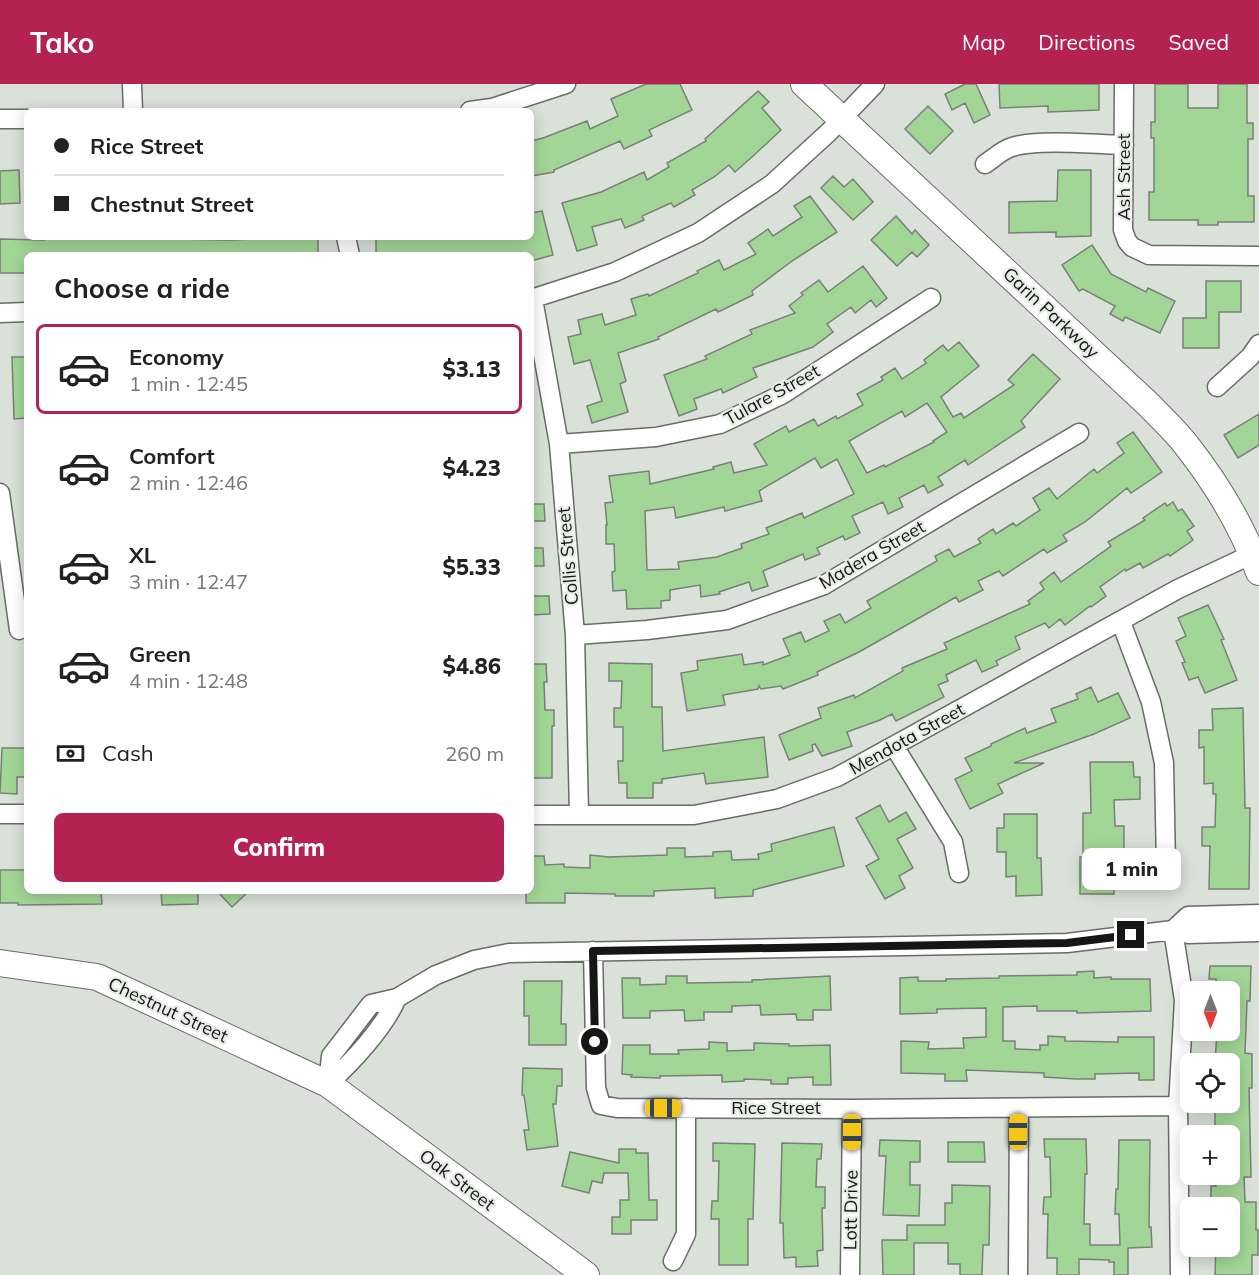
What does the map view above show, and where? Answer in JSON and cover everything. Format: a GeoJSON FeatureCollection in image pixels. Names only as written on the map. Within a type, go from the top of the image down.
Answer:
{"type":"FeatureCollection","features":[{"type":"Feature","properties":{"kind":"street"},"geometry":{"type":"LineString","coordinates":[[132,84],[133,108]]}},
{"type":"Feature","properties":{"kind":"street"},"geometry":{"type":"LineString","coordinates":[[492,108],[566,84]]}},
{"type":"Feature","properties":{"kind":"street","name":"Garin Parkway"},"geometry":{"type":"LineString","coordinates":[[804,84],[1149,405],[1193,454],[1217,489],[1257,559]]}},
{"type":"Feature","properties":{"kind":"street"},"geometry":{"type":"LineString","coordinates":[[534,298],[615,272],[699,233],[772,184],[875,84]]}},
{"type":"Feature","properties":{"kind":"street","name":"Ash Street"},"geometry":{"type":"LineString","coordinates":[[1124,84],[1123,230],[1127,241],[1132,247],[1149,255],[1259,256]]}},
{"type":"Feature","properties":{"kind":"street"},"geometry":{"type":"LineString","coordinates":[[0,119],[24,119]]}},
{"type":"Feature","properties":{"kind":"street"},"geometry":{"type":"LineString","coordinates":[[985,164],[1004,150],[1014,146],[1124,145]]}},
{"type":"Feature","properties":{"kind":"street","name":"Tulare Street"},"geometry":{"type":"LineString","coordinates":[[559,444],[656,437],[720,424],[783,394],[931,298]]}},
{"type":"Feature","properties":{"kind":"street","name":"Collis Street"},"geometry":{"type":"LineString","coordinates":[[534,310],[559,444],[575,635],[579,815]]}},
{"type":"Feature","properties":{"kind":"street"},"geometry":{"type":"LineString","coordinates":[[0,313],[24,312]]}},
{"type":"Feature","properties":{"kind":"street"},"geometry":{"type":"LineString","coordinates":[[1217,387],[1250,357],[1259,344]]}},
{"type":"Feature","properties":{"kind":"street","name":"Madera Street"},"geometry":{"type":"LineString","coordinates":[[575,635],[727,621],[824,585],[1079,433]]}},
{"type":"Feature","properties":{"kind":"street"},"geometry":{"type":"LineString","coordinates":[[0,494],[19,630]]}},
{"type":"Feature","properties":{"kind":"street","name":"Mendota Street"},"geometry":{"type":"LineString","coordinates":[[534,815],[694,815],[777,799],[837,777],[1178,589],[1257,559]]}},
{"type":"Feature","properties":{"kind":"street"},"geometry":{"type":"LineString","coordinates":[[1121,622],[1151,702],[1164,763],[1166,867]]}},
{"type":"Feature","properties":{"kind":"street"},"geometry":{"type":"LineString","coordinates":[[894,746],[953,842],[959,873]]}},
{"type":"Feature","properties":{"kind":"street"},"geometry":{"type":"LineString","coordinates":[[0,814],[24,814]]}},
{"type":"Feature","properties":{"kind":"street"},"geometry":{"type":"LineString","coordinates":[[1173,930],[1188,916],[1259,914]]}},
{"type":"Feature","properties":{"kind":"street"},"geometry":{"type":"LineString","coordinates":[[1173,930],[1184,1000],[1178,1106],[1180,1275]]}},
{"type":"Feature","properties":{"kind":"street"},"geometry":{"type":"LineString","coordinates":[[328,1084],[349,1065],[389,1017],[397,998],[436,975],[474,960],[509,953],[1067,943],[1173,930],[1189,934],[1259,932]]}},
{"type":"Feature","properties":{"kind":"street","name":"Rice Street"},"geometry":{"type":"LineString","coordinates":[[593,951],[596,1088],[601,1105],[617,1108],[852,1109],[1178,1106]]}},
{"type":"Feature","properties":{"kind":"street","name":"Chestnut Street"},"geometry":{"type":"LineString","coordinates":[[0,963],[96,977],[328,1084]]}},
{"type":"Feature","properties":{"kind":"street","name":"Oak Street"},"geometry":{"type":"LineString","coordinates":[[328,1084],[586,1275]]}},
{"type":"Feature","properties":{"kind":"street"},"geometry":{"type":"LineString","coordinates":[[673,1261],[686,1233],[686,1108]]}},
{"type":"Feature","properties":{"kind":"street"},"geometry":{"type":"LineString","coordinates":[[1018,1108],[1018,1275]]}},
{"type":"Feature","properties":{"kind":"street","name":"Lott Drive"},"geometry":{"type":"LineString","coordinates":[[850,1275],[852,1109]]}},
{"type":"Feature","properties":{"kind":"building"},"geometry":{"type":"Polygon","coordinates":[[[646,84],[680,84],[692,110],[649,130],[652,136],[624,149],[620,141],[554,170],[554,172],[534,175],[534,140],[587,121],[590,129],[618,116],[611,99],[646,84]]]}},
{"type":"Feature","properties":{"kind":"building"},"geometry":{"type":"Polygon","coordinates":[[[965,84],[976,84],[990,115],[974,123],[965,103],[952,110],[945,94],[965,84]]]}},
{"type":"Feature","properties":{"kind":"building"},"geometry":{"type":"Polygon","coordinates":[[[999,84],[1099,84],[1099,110],[1048,112],[1048,106],[1000,108],[999,84]]]}},
{"type":"Feature","properties":{"kind":"building"},"geometry":{"type":"Polygon","coordinates":[[[1155,84],[1188,84],[1188,108],[1218,108],[1218,84],[1247,84],[1247,123],[1253,123],[1253,139],[1248,139],[1248,196],[1254,196],[1254,222],[1218,222],[1218,225],[1198,225],[1198,220],[1149,220],[1149,192],[1154,192],[1154,138],[1151,138],[1151,122],[1155,122],[1155,84]]]}},
{"type":"Feature","properties":{"kind":"building"},"geometry":{"type":"Polygon","coordinates":[[[758,91],[769,102],[762,108],[781,130],[752,157],[735,172],[729,165],[692,190],[695,195],[674,207],[671,203],[642,216],[644,220],[625,228],[621,219],[592,227],[597,245],[577,251],[562,203],[601,192],[644,172],[647,180],[669,167],[667,163],[706,141],[705,139],[758,91]]]}},
{"type":"Feature","properties":{"kind":"building"},"geometry":{"type":"Polygon","coordinates":[[[928,106],[953,131],[930,154],[905,129],[928,106]]]}},
{"type":"Feature","properties":{"kind":"building"},"geometry":{"type":"Polygon","coordinates":[[[19,170],[20,203],[0,204],[0,171],[19,170]]]}},
{"type":"Feature","properties":{"kind":"building"},"geometry":{"type":"Polygon","coordinates":[[[1058,170],[1091,170],[1091,236],[1056,237],[1056,232],[1009,233],[1009,202],[1057,201],[1058,170]]]}},
{"type":"Feature","properties":{"kind":"building"},"geometry":{"type":"Polygon","coordinates":[[[833,176],[844,187],[853,179],[873,202],[853,220],[821,188],[833,176]]]}},
{"type":"Feature","properties":{"kind":"building"},"geometry":{"type":"Polygon","coordinates":[[[810,196],[837,232],[792,261],[752,291],[753,295],[718,312],[716,309],[658,337],[659,339],[618,353],[626,381],[620,384],[628,412],[592,423],[587,406],[602,401],[590,360],[574,364],[568,337],[581,334],[578,320],[602,314],[605,325],[636,315],[631,299],[648,294],[649,296],[698,273],[697,271],[719,260],[724,270],[756,254],[748,243],[768,229],[773,236],[802,217],[794,206],[810,196]]]}},
{"type":"Feature","properties":{"kind":"building"},"geometry":{"type":"Polygon","coordinates":[[[542,211],[553,255],[534,260],[534,252],[376,252],[376,240],[534,240],[534,212],[542,211]]]}},
{"type":"Feature","properties":{"kind":"building"},"geometry":{"type":"Polygon","coordinates":[[[896,216],[912,234],[915,230],[929,245],[917,257],[912,252],[897,266],[871,240],[896,216]]]}},
{"type":"Feature","properties":{"kind":"building"},"geometry":{"type":"Polygon","coordinates":[[[0,239],[318,240],[318,252],[24,252],[24,273],[0,273],[0,239]]]}},
{"type":"Feature","properties":{"kind":"building"},"geometry":{"type":"Polygon","coordinates":[[[1092,245],[1111,274],[1146,292],[1148,288],[1175,301],[1160,333],[1125,317],[1123,321],[1110,314],[1115,306],[1083,289],[1079,291],[1062,265],[1092,245]]]}},
{"type":"Feature","properties":{"kind":"building"},"geometry":{"type":"Polygon","coordinates":[[[863,266],[887,298],[876,307],[871,300],[855,313],[851,307],[827,324],[833,332],[813,347],[753,368],[757,377],[723,393],[721,389],[694,399],[697,409],[679,416],[664,375],[707,359],[705,356],[752,334],[750,330],[795,313],[789,306],[803,295],[801,293],[819,280],[828,292],[863,266]]]}},
{"type":"Feature","properties":{"kind":"building"},"geometry":{"type":"Polygon","coordinates":[[[1206,281],[1241,281],[1241,312],[1219,312],[1219,348],[1183,348],[1183,318],[1206,318],[1206,281]]]}},
{"type":"Feature","properties":{"kind":"building"},"geometry":{"type":"Polygon","coordinates":[[[959,342],[979,366],[941,397],[953,417],[961,413],[964,418],[1014,385],[1008,380],[1033,354],[1060,379],[1021,421],[1025,427],[968,465],[965,460],[938,477],[943,485],[928,493],[924,485],[899,498],[903,507],[888,514],[883,502],[852,516],[860,533],[845,540],[843,536],[817,548],[820,554],[805,560],[803,554],[763,571],[768,586],[752,591],[749,582],[719,592],[720,594],[701,597],[700,585],[670,590],[670,600],[661,601],[661,608],[627,609],[626,590],[613,591],[614,544],[606,544],[605,503],[613,502],[609,476],[649,471],[650,484],[714,469],[713,467],[731,462],[734,473],[767,465],[754,444],[786,426],[789,432],[814,419],[818,426],[836,416],[837,419],[863,405],[857,394],[883,380],[881,377],[895,368],[902,379],[926,363],[924,360],[943,345],[948,351],[959,342]],[[927,403],[905,417],[902,411],[849,441],[867,473],[884,465],[885,467],[934,442],[947,432],[927,403]],[[815,458],[759,491],[762,501],[725,511],[724,507],[676,518],[674,507],[645,511],[647,570],[679,569],[678,562],[717,557],[742,548],[741,544],[769,534],[766,528],[802,513],[804,518],[854,494],[837,459],[821,468],[815,458]]]}},
{"type":"Feature","properties":{"kind":"building"},"geometry":{"type":"Polygon","coordinates":[[[12,357],[24,357],[24,418],[14,419],[12,357]]]}},
{"type":"Feature","properties":{"kind":"building"},"geometry":{"type":"Polygon","coordinates":[[[1259,414],[1259,445],[1238,458],[1224,435],[1259,414]]]}},
{"type":"Feature","properties":{"kind":"building"},"geometry":{"type":"Polygon","coordinates":[[[1133,432],[1162,472],[1131,493],[1127,488],[1085,522],[1063,535],[1067,541],[1047,553],[1044,549],[1003,576],[999,571],[978,581],[983,590],[959,602],[956,597],[859,652],[817,672],[818,675],[783,689],[781,686],[761,689],[759,686],[758,689],[723,695],[725,705],[687,711],[681,673],[698,670],[697,661],[742,654],[744,665],[763,662],[763,665],[790,655],[783,639],[801,632],[805,642],[829,631],[824,621],[840,614],[845,623],[871,608],[867,601],[937,561],[935,556],[949,549],[954,557],[981,543],[978,539],[993,529],[996,534],[1013,523],[1016,526],[1040,510],[1033,498],[1049,488],[1057,499],[1094,469],[1097,473],[1124,453],[1117,443],[1133,432]]]}},
{"type":"Feature","properties":{"kind":"building"},"geometry":{"type":"Polygon","coordinates":[[[1173,502],[1178,511],[1182,509],[1194,526],[1187,531],[1193,540],[1170,556],[1168,554],[1143,568],[1140,563],[1126,571],[1125,569],[1100,587],[1106,596],[1065,625],[1060,619],[1049,628],[1045,623],[1015,637],[1020,649],[996,661],[998,665],[982,672],[976,660],[946,675],[948,681],[938,685],[944,697],[896,721],[892,714],[847,732],[852,746],[822,756],[815,744],[812,745],[813,751],[789,760],[779,735],[821,718],[818,708],[854,695],[855,698],[903,671],[902,668],[947,649],[944,643],[1030,604],[1028,601],[1044,589],[1040,583],[1054,572],[1061,582],[1111,546],[1108,542],[1145,520],[1143,518],[1165,503],[1167,506],[1173,502]]]}},
{"type":"Feature","properties":{"kind":"building"},"geometry":{"type":"Polygon","coordinates":[[[534,504],[544,504],[545,521],[534,521],[534,504]]]}},
{"type":"Feature","properties":{"kind":"building"},"geometry":{"type":"Polygon","coordinates":[[[534,548],[543,548],[544,566],[534,566],[534,548]]]}},
{"type":"Feature","properties":{"kind":"building"},"geometry":{"type":"Polygon","coordinates":[[[534,596],[549,596],[550,614],[534,615],[534,596]]]}},
{"type":"Feature","properties":{"kind":"building"},"geometry":{"type":"Polygon","coordinates":[[[1208,605],[1224,639],[1221,640],[1237,680],[1205,693],[1198,677],[1189,680],[1182,663],[1185,662],[1176,641],[1186,636],[1178,618],[1208,605]]]}},
{"type":"Feature","properties":{"kind":"building"},"geometry":{"type":"Polygon","coordinates":[[[609,663],[652,664],[652,707],[662,707],[663,751],[764,737],[768,777],[706,784],[704,773],[662,779],[662,783],[653,783],[653,798],[627,798],[627,783],[619,783],[618,761],[623,761],[623,727],[614,727],[614,708],[621,708],[622,681],[609,681],[609,663]]]}},
{"type":"Feature","properties":{"kind":"building"},"geometry":{"type":"Polygon","coordinates":[[[534,664],[546,664],[545,710],[554,710],[552,778],[534,778],[534,664]]]}},
{"type":"Feature","properties":{"kind":"building"},"geometry":{"type":"Polygon","coordinates":[[[1091,687],[1098,702],[1118,693],[1130,718],[1094,734],[1014,763],[1044,763],[998,784],[1003,793],[970,809],[955,779],[972,771],[965,758],[1025,728],[1027,733],[1056,722],[1051,709],[1078,699],[1076,694],[1091,687]]]}},
{"type":"Feature","properties":{"kind":"building"},"geometry":{"type":"Polygon","coordinates":[[[1243,708],[1245,808],[1250,808],[1249,889],[1209,889],[1210,846],[1202,846],[1202,827],[1215,827],[1216,794],[1213,794],[1213,783],[1204,784],[1204,747],[1199,748],[1199,730],[1213,730],[1212,709],[1243,708]]]}},
{"type":"Feature","properties":{"kind":"building"},"geometry":{"type":"Polygon","coordinates":[[[2,748],[24,748],[24,777],[17,777],[17,794],[0,793],[2,748]]]}},
{"type":"Feature","properties":{"kind":"building"},"geometry":{"type":"Polygon","coordinates":[[[1090,762],[1133,762],[1134,777],[1140,777],[1140,799],[1114,800],[1115,826],[1124,826],[1124,851],[1114,851],[1114,894],[1080,894],[1083,813],[1091,813],[1090,762]]]}},
{"type":"Feature","properties":{"kind":"building"},"geometry":{"type":"Polygon","coordinates":[[[880,805],[889,822],[906,812],[916,829],[897,839],[913,868],[899,876],[905,888],[885,899],[866,866],[879,859],[856,818],[880,805]]]}},
{"type":"Feature","properties":{"kind":"building"},"geometry":{"type":"Polygon","coordinates":[[[1004,814],[1037,814],[1037,858],[1041,858],[1042,895],[1016,896],[1016,876],[1006,877],[1006,852],[997,852],[997,828],[1004,828],[1004,814]]]}},
{"type":"Feature","properties":{"kind":"building"},"geometry":{"type":"Polygon","coordinates":[[[834,827],[844,866],[753,890],[753,896],[715,898],[715,888],[654,891],[654,896],[565,893],[565,903],[526,903],[526,894],[534,894],[534,856],[544,856],[545,865],[564,864],[564,867],[590,868],[590,855],[609,857],[667,855],[667,848],[685,848],[685,857],[713,856],[713,852],[731,851],[732,860],[759,859],[758,854],[772,851],[771,844],[834,827]]]}},
{"type":"Feature","properties":{"kind":"building"},"geometry":{"type":"Polygon","coordinates":[[[0,870],[24,870],[24,894],[101,894],[102,904],[18,905],[18,903],[0,903],[0,870]]]}},
{"type":"Feature","properties":{"kind":"building"},"geometry":{"type":"Polygon","coordinates":[[[161,894],[198,894],[198,904],[162,905],[161,894]]]}},
{"type":"Feature","properties":{"kind":"building"},"geometry":{"type":"Polygon","coordinates":[[[220,894],[246,894],[232,907],[220,894]]]}},
{"type":"Feature","properties":{"kind":"building"},"geometry":{"type":"Polygon","coordinates":[[[1210,966],[1251,966],[1245,1053],[1252,1054],[1252,1088],[1249,1088],[1251,1177],[1244,1177],[1245,1202],[1256,1202],[1258,1255],[1252,1255],[1252,1275],[1215,1275],[1216,1257],[1240,1257],[1240,1197],[1211,1197],[1211,1186],[1240,1185],[1240,1125],[1215,1125],[1215,1113],[1240,1113],[1240,1053],[1216,1053],[1216,1041],[1240,1041],[1240,981],[1209,979],[1210,966]]]}},
{"type":"Feature","properties":{"kind":"building"},"geometry":{"type":"Polygon","coordinates":[[[1094,971],[1094,978],[1150,979],[1151,1011],[1077,1013],[1077,1011],[1037,1011],[1037,1006],[1003,1007],[1003,1041],[1015,1041],[1015,1049],[1040,1050],[1040,1045],[1048,1045],[1048,1036],[1065,1037],[1065,1041],[1118,1042],[1118,1037],[1154,1037],[1154,1080],[1139,1080],[1139,1073],[1095,1074],[1095,1079],[1076,1079],[1044,1077],[1044,1073],[966,1070],[967,1081],[945,1081],[945,1074],[901,1073],[901,1041],[929,1042],[928,1049],[964,1048],[963,1038],[986,1037],[986,1008],[937,1009],[937,1013],[900,1014],[900,978],[918,977],[918,981],[946,981],[946,979],[999,978],[999,976],[1077,975],[1077,972],[1094,971]]]}},
{"type":"Feature","properties":{"kind":"building"},"geometry":{"type":"Polygon","coordinates":[[[666,976],[687,976],[687,983],[752,982],[752,980],[830,976],[831,1010],[813,1010],[813,1020],[797,1020],[796,1014],[761,1015],[760,1005],[732,1006],[732,1012],[704,1012],[704,1020],[685,1021],[684,1010],[650,1011],[650,1018],[623,1018],[622,978],[640,978],[640,985],[666,984],[666,976]]]}},
{"type":"Feature","properties":{"kind":"building"},"geometry":{"type":"Polygon","coordinates":[[[524,981],[562,981],[561,1024],[566,1024],[566,1045],[529,1045],[529,1016],[524,1016],[524,981]]]}},
{"type":"Feature","properties":{"kind":"building"},"geometry":{"type":"Polygon","coordinates":[[[709,1042],[727,1043],[727,1051],[754,1050],[754,1043],[789,1044],[789,1046],[830,1045],[831,1085],[813,1085],[813,1077],[788,1078],[788,1084],[771,1084],[771,1080],[744,1079],[744,1081],[722,1082],[722,1075],[660,1076],[660,1078],[631,1077],[632,1075],[622,1074],[623,1045],[650,1045],[650,1054],[679,1054],[678,1050],[709,1049],[709,1042]]]}},
{"type":"Feature","properties":{"kind":"building"},"geometry":{"type":"Polygon","coordinates":[[[523,1068],[562,1069],[562,1086],[557,1086],[556,1104],[553,1104],[558,1146],[527,1150],[524,1130],[529,1130],[524,1095],[522,1095],[523,1068]]]}},
{"type":"Feature","properties":{"kind":"building"},"geometry":{"type":"Polygon","coordinates":[[[1044,1139],[1086,1139],[1087,1174],[1085,1174],[1084,1224],[1090,1224],[1090,1245],[1120,1245],[1119,1214],[1115,1214],[1119,1140],[1150,1140],[1149,1227],[1151,1227],[1152,1247],[1128,1248],[1128,1275],[1114,1275],[1114,1262],[1109,1262],[1109,1260],[1079,1259],[1079,1275],[1057,1275],[1057,1258],[1047,1258],[1048,1214],[1043,1214],[1044,1197],[1051,1197],[1050,1157],[1045,1157],[1044,1139]]]}},
{"type":"Feature","properties":{"kind":"building"},"geometry":{"type":"Polygon","coordinates":[[[880,1140],[920,1141],[920,1162],[910,1162],[910,1185],[920,1185],[919,1216],[883,1215],[886,1156],[879,1156],[880,1140]]]}},
{"type":"Feature","properties":{"kind":"building"},"geometry":{"type":"Polygon","coordinates":[[[948,1142],[984,1142],[985,1162],[948,1162],[948,1142]]]}},
{"type":"Feature","properties":{"kind":"building"},"geometry":{"type":"Polygon","coordinates":[[[713,1143],[755,1144],[753,1219],[748,1219],[748,1265],[719,1265],[719,1219],[711,1219],[712,1201],[718,1201],[719,1161],[713,1161],[713,1143]]]}},
{"type":"Feature","properties":{"kind":"building"},"geometry":{"type":"Polygon","coordinates":[[[782,1143],[822,1144],[821,1159],[817,1159],[816,1187],[825,1187],[825,1208],[822,1208],[823,1250],[817,1251],[818,1266],[796,1267],[796,1257],[784,1258],[783,1223],[780,1223],[782,1143]]]}},
{"type":"Feature","properties":{"kind":"building"},"geometry":{"type":"Polygon","coordinates":[[[619,1149],[636,1149],[636,1153],[648,1153],[649,1200],[657,1200],[657,1220],[631,1220],[631,1234],[612,1234],[612,1217],[620,1217],[620,1200],[629,1200],[628,1173],[604,1173],[602,1183],[592,1181],[589,1193],[562,1186],[570,1152],[619,1163],[619,1149]]]}},
{"type":"Feature","properties":{"kind":"building"},"geometry":{"type":"Polygon","coordinates":[[[952,1185],[990,1186],[989,1245],[983,1245],[982,1275],[960,1275],[960,1264],[948,1264],[948,1243],[914,1243],[914,1275],[883,1275],[882,1240],[907,1240],[907,1225],[945,1225],[945,1203],[952,1203],[952,1185]]]}},
{"type":"Feature","properties":{"kind":"route"},"geometry":{"type":"LineString","coordinates":[[595,1042],[593,951],[1067,943],[1131,935]]}}]}
